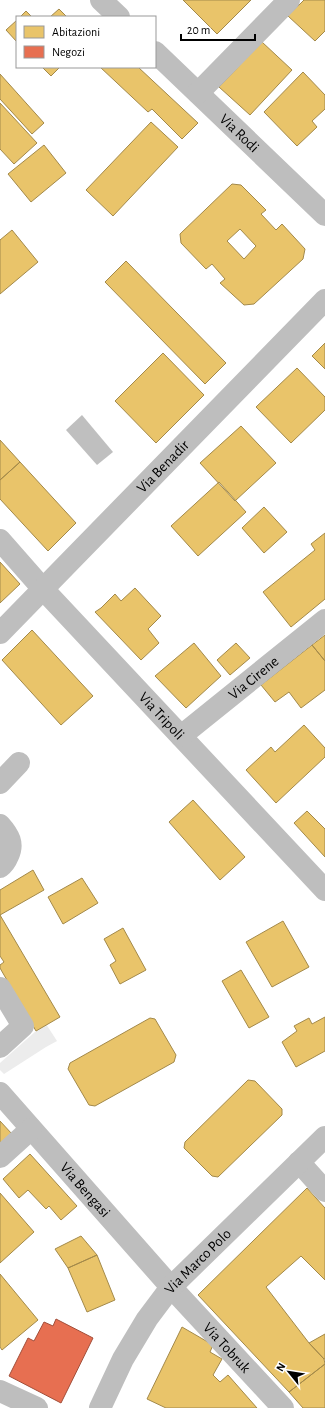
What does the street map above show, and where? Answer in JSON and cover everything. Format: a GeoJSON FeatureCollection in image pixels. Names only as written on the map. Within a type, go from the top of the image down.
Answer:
{"type":"FeatureCollection","features":[{"type":"Feature","properties":{"kind":"street"},"geometry":{"type":"LineString","coordinates":[[101,0],[118,16]]}},
{"type":"Feature","properties":{"kind":"street"},"geometry":{"type":"LineString","coordinates":[[198,93],[289,0]]}},
{"type":"Feature","properties":{"kind":"street","name":"Via Rodi"},"geometry":{"type":"LineString","coordinates":[[156,53],[325,215]]}},
{"type":"Feature","properties":{"kind":"street","name":"Via Benadir"},"geometry":{"type":"LineString","coordinates":[[0,633],[325,300]]}},
{"type":"Feature","properties":{"kind":"street","name":"Via Tripoli"},"geometry":{"type":"LineString","coordinates":[[0,540],[43,589],[325,890]]}},
{"type":"Feature","properties":{"kind":"street","name":"Via Cirene"},"geometry":{"type":"LineString","coordinates":[[181,736],[325,620]]}},
{"type":"Feature","properties":{"kind":"street"},"geometry":{"type":"LineString","coordinates":[[0,783],[19,763]]}},
{"type":"Feature","properties":{"kind":"street"},"geometry":{"type":"LineString","coordinates":[[0,825],[6,831],[11,840],[11,850],[4,863],[0,866]]}},
{"type":"Feature","properties":{"kind":"street"},"geometry":{"type":"LineString","coordinates":[[0,988],[23,1026],[0,1047]]}},
{"type":"Feature","properties":{"kind":"street","name":"Via Bengasi"},"geometry":{"type":"LineString","coordinates":[[0,1092],[171,1287]]}},
{"type":"Feature","properties":{"kind":"street"},"geometry":{"type":"LineString","coordinates":[[0,1157],[31,1129]]}},
{"type":"Feature","properties":{"kind":"street","name":"Via Marco Polo"},"geometry":{"type":"LineString","coordinates":[[100,1408],[123,1359],[146,1319],[171,1287],[325,1137]]}},
{"type":"Feature","properties":{"kind":"street"},"geometry":{"type":"LineString","coordinates":[[299,1162],[325,1191]]}},
{"type":"Feature","properties":{"kind":"street","name":"Via Tobruk"},"geometry":{"type":"LineString","coordinates":[[171,1287],[282,1408]]}},
{"type":"Feature","properties":{"kind":"street"},"geometry":{"type":"LineString","coordinates":[[0,1391],[37,1408]]}},
{"type":"Feature","properties":{"kind":"shaded area"},"geometry":{"type":"Polygon","coordinates":[[[82,415],[113,452],[97,465],[66,430],[82,415]]]}},
{"type":"Feature","properties":{"kind":"shaded area"},"geometry":{"type":"Polygon","coordinates":[[[46,1024],[57,1041],[4,1074],[0,1070],[0,1063],[46,1024]]]}},
{"type":"Feature","properties":{"kind":"building: Abitazioni"},"geometry":{"type":"Polygon","coordinates":[[[183,0],[251,0],[217,34],[183,0]]]}},
{"type":"Feature","properties":{"kind":"building: Abitazioni"},"geometry":{"type":"Polygon","coordinates":[[[304,0],[325,0],[325,31],[315,41],[288,16],[304,0]]]}},
{"type":"Feature","properties":{"kind":"building: Abitazioni"},"geometry":{"type":"Polygon","coordinates":[[[59,9],[66,16],[51,16],[59,9]]]}},
{"type":"Feature","properties":{"kind":"building: Abitazioni"},"geometry":{"type":"Polygon","coordinates":[[[26,11],[31,16],[21,16],[26,11]]]}},
{"type":"Feature","properties":{"kind":"building: Abitazioni"},"geometry":{"type":"Polygon","coordinates":[[[16,21],[16,41],[6,30],[16,21]]]}},
{"type":"Feature","properties":{"kind":"building: Abitazioni"},"geometry":{"type":"Polygon","coordinates":[[[262,42],[292,70],[250,115],[219,87],[262,42]]]}},
{"type":"Feature","properties":{"kind":"building: Abitazioni"},"geometry":{"type":"Polygon","coordinates":[[[43,68],[59,68],[51,76],[43,68]]]}},
{"type":"Feature","properties":{"kind":"building: Abitazioni"},"geometry":{"type":"Polygon","coordinates":[[[101,68],[139,68],[198,123],[182,139],[152,109],[148,112],[101,68]]]}},
{"type":"Feature","properties":{"kind":"building: Abitazioni"},"geometry":{"type":"Polygon","coordinates":[[[303,72],[325,95],[325,109],[312,121],[317,127],[297,146],[264,112],[303,72]]]}},
{"type":"Feature","properties":{"kind":"building: Abitazioni"},"geometry":{"type":"Polygon","coordinates":[[[0,74],[44,123],[32,134],[0,99],[0,74]]]}},
{"type":"Feature","properties":{"kind":"building: Abitazioni"},"geometry":{"type":"Polygon","coordinates":[[[0,103],[37,143],[14,164],[0,149],[0,103]]]}},
{"type":"Feature","properties":{"kind":"building: Abitazioni"},"geometry":{"type":"Polygon","coordinates":[[[151,122],[178,147],[113,216],[86,190],[151,122]]]}},
{"type":"Feature","properties":{"kind":"building: Abitazioni"},"geometry":{"type":"Polygon","coordinates":[[[44,145],[66,173],[31,202],[8,174],[44,145]]]}},
{"type":"Feature","properties":{"kind":"building: Abitazioni"},"geometry":{"type":"Polygon","coordinates":[[[232,184],[241,185],[266,210],[261,214],[276,230],[282,224],[305,249],[303,259],[254,304],[244,305],[220,283],[225,279],[212,264],[206,269],[181,243],[180,234],[232,184]],[[240,229],[227,241],[244,259],[256,246],[240,229]]]}},
{"type":"Feature","properties":{"kind":"building: Abitazioni"},"geometry":{"type":"Polygon","coordinates":[[[12,230],[38,262],[0,294],[0,240],[12,230]]]}},
{"type":"Feature","properties":{"kind":"building: Abitazioni"},"geometry":{"type":"Polygon","coordinates":[[[126,261],[226,363],[205,384],[105,282],[126,261]]]}},
{"type":"Feature","properties":{"kind":"building: Abitazioni"},"geometry":{"type":"Polygon","coordinates":[[[325,343],[325,369],[312,356],[325,343]]]}},
{"type":"Feature","properties":{"kind":"building: Abitazioni"},"geometry":{"type":"Polygon","coordinates":[[[163,353],[204,395],[156,443],[115,401],[163,353]]]}},
{"type":"Feature","properties":{"kind":"building: Abitazioni"},"geometry":{"type":"Polygon","coordinates":[[[297,368],[325,397],[325,410],[291,443],[256,407],[297,368]]]}},
{"type":"Feature","properties":{"kind":"building: Abitazioni"},"geometry":{"type":"Polygon","coordinates":[[[241,426],[276,463],[235,501],[200,463],[241,426]]]}},
{"type":"Feature","properties":{"kind":"building: Abitazioni"},"geometry":{"type":"Polygon","coordinates":[[[0,440],[20,462],[0,480],[0,440]]]}},
{"type":"Feature","properties":{"kind":"building: Abitazioni"},"geometry":{"type":"Polygon","coordinates":[[[20,462],[76,523],[48,551],[0,499],[0,480],[20,462]]]}},
{"type":"Feature","properties":{"kind":"building: Abitazioni"},"geometry":{"type":"Polygon","coordinates":[[[219,482],[246,512],[198,556],[171,526],[219,482]]]}},
{"type":"Feature","properties":{"kind":"building: Abitazioni"},"geometry":{"type":"Polygon","coordinates":[[[264,507],[287,532],[264,553],[242,528],[264,507]]]}},
{"type":"Feature","properties":{"kind":"building: Abitazioni"},"geometry":{"type":"Polygon","coordinates":[[[325,533],[325,599],[291,627],[263,592],[315,550],[311,544],[325,533]]]}},
{"type":"Feature","properties":{"kind":"building: Abitazioni"},"geometry":{"type":"Polygon","coordinates":[[[0,562],[20,584],[0,603],[0,562]]]}},
{"type":"Feature","properties":{"kind":"building: Abitazioni"},"geometry":{"type":"Polygon","coordinates":[[[135,588],[161,616],[148,629],[159,643],[141,660],[95,612],[115,594],[121,601],[135,588]]]}},
{"type":"Feature","properties":{"kind":"building: Abitazioni"},"geometry":{"type":"Polygon","coordinates":[[[32,630],[93,696],[61,725],[2,660],[32,630]]]}},
{"type":"Feature","properties":{"kind":"building: Abitazioni"},"geometry":{"type":"Polygon","coordinates":[[[325,635],[325,661],[312,645],[325,635]]]}},
{"type":"Feature","properties":{"kind":"building: Abitazioni"},"geometry":{"type":"Polygon","coordinates":[[[194,643],[221,676],[186,708],[155,676],[194,643]]]}},
{"type":"Feature","properties":{"kind":"building: Abitazioni"},"geometry":{"type":"Polygon","coordinates":[[[236,643],[250,658],[230,675],[217,660],[236,643]]]}},
{"type":"Feature","properties":{"kind":"building: Abitazioni"},"geometry":{"type":"Polygon","coordinates":[[[312,645],[325,661],[325,690],[301,708],[289,692],[275,702],[261,685],[312,645]]]}},
{"type":"Feature","properties":{"kind":"building: Abitazioni"},"geometry":{"type":"Polygon","coordinates":[[[304,725],[325,748],[325,757],[276,803],[246,770],[271,747],[275,752],[304,725]]]}},
{"type":"Feature","properties":{"kind":"building: Abitazioni"},"geometry":{"type":"Polygon","coordinates":[[[193,800],[245,857],[220,880],[169,822],[193,800]]]}},
{"type":"Feature","properties":{"kind":"building: Abitazioni"},"geometry":{"type":"Polygon","coordinates":[[[307,811],[325,829],[325,857],[294,823],[307,811]]]}},
{"type":"Feature","properties":{"kind":"building: Abitazioni"},"geometry":{"type":"Polygon","coordinates":[[[33,870],[44,890],[0,915],[0,890],[33,870]]]}},
{"type":"Feature","properties":{"kind":"building: Abitazioni"},"geometry":{"type":"Polygon","coordinates":[[[82,878],[98,903],[63,924],[48,897],[82,878]]]}},
{"type":"Feature","properties":{"kind":"building: Abitazioni"},"geometry":{"type":"Polygon","coordinates":[[[0,915],[60,1017],[36,1031],[0,968],[0,965],[4,962],[0,956],[0,915]]]}},
{"type":"Feature","properties":{"kind":"building: Abitazioni"},"geometry":{"type":"Polygon","coordinates":[[[283,921],[309,967],[272,987],[246,942],[283,921]]]}},
{"type":"Feature","properties":{"kind":"building: Abitazioni"},"geometry":{"type":"Polygon","coordinates":[[[123,928],[146,970],[120,984],[110,965],[116,961],[104,939],[123,928]]]}},
{"type":"Feature","properties":{"kind":"building: Abitazioni"},"geometry":{"type":"Polygon","coordinates":[[[241,970],[269,1017],[249,1028],[222,981],[241,970]]]}},
{"type":"Feature","properties":{"kind":"building: Abitazioni"},"geometry":{"type":"Polygon","coordinates":[[[325,1017],[325,1051],[296,1067],[282,1042],[297,1031],[294,1026],[309,1018],[312,1024],[325,1017]]]}},
{"type":"Feature","properties":{"kind":"building: Abitazioni"},"geometry":{"type":"Polygon","coordinates":[[[150,1018],[155,1019],[176,1055],[174,1062],[95,1106],[89,1105],[68,1069],[70,1063],[150,1018]]]}},
{"type":"Feature","properties":{"kind":"building: Abitazioni"},"geometry":{"type":"Polygon","coordinates":[[[248,1080],[255,1081],[282,1109],[282,1115],[218,1177],[212,1176],[184,1148],[185,1142],[248,1080]]]}},
{"type":"Feature","properties":{"kind":"building: Abitazioni"},"geometry":{"type":"Polygon","coordinates":[[[0,1121],[12,1134],[0,1145],[0,1121]]]}},
{"type":"Feature","properties":{"kind":"building: Abitazioni"},"geometry":{"type":"Polygon","coordinates":[[[30,1154],[77,1206],[61,1220],[49,1206],[46,1209],[28,1190],[19,1198],[3,1179],[30,1154]]]}},
{"type":"Feature","properties":{"kind":"building: Abitazioni"},"geometry":{"type":"Polygon","coordinates":[[[307,1188],[325,1208],[325,1280],[301,1256],[266,1287],[309,1343],[324,1359],[325,1364],[289,1392],[198,1295],[307,1188]]]}},
{"type":"Feature","properties":{"kind":"building: Abitazioni"},"geometry":{"type":"Polygon","coordinates":[[[0,1193],[34,1232],[0,1263],[0,1193]]]}},
{"type":"Feature","properties":{"kind":"building: Abitazioni"},"geometry":{"type":"Polygon","coordinates":[[[81,1236],[97,1255],[68,1268],[55,1249],[81,1236]]]}},
{"type":"Feature","properties":{"kind":"building: Abitazioni"},"geometry":{"type":"Polygon","coordinates":[[[97,1255],[115,1300],[87,1312],[68,1268],[97,1255]]]}},
{"type":"Feature","properties":{"kind":"building: Abitazioni"},"geometry":{"type":"Polygon","coordinates":[[[0,1274],[38,1320],[2,1350],[0,1347],[0,1274]]]}},
{"type":"Feature","properties":{"kind":"building: Abitazioni"},"geometry":{"type":"Polygon","coordinates":[[[182,1327],[213,1345],[210,1352],[222,1359],[213,1375],[220,1382],[228,1375],[257,1408],[166,1408],[147,1399],[182,1327]]]}},
{"type":"Feature","properties":{"kind":"building: Abitazioni"},"geometry":{"type":"Polygon","coordinates":[[[325,1334],[325,1359],[324,1359],[309,1343],[325,1334]]]}},
{"type":"Feature","properties":{"kind":"building: Abitazioni"},"geometry":{"type":"Polygon","coordinates":[[[325,1364],[325,1408],[303,1408],[289,1392],[325,1364]]]}},
{"type":"Feature","properties":{"kind":"building: Negozi"},"geometry":{"type":"Polygon","coordinates":[[[56,1319],[93,1338],[61,1403],[9,1376],[28,1338],[34,1341],[44,1322],[53,1326],[56,1319]]]}}]}
